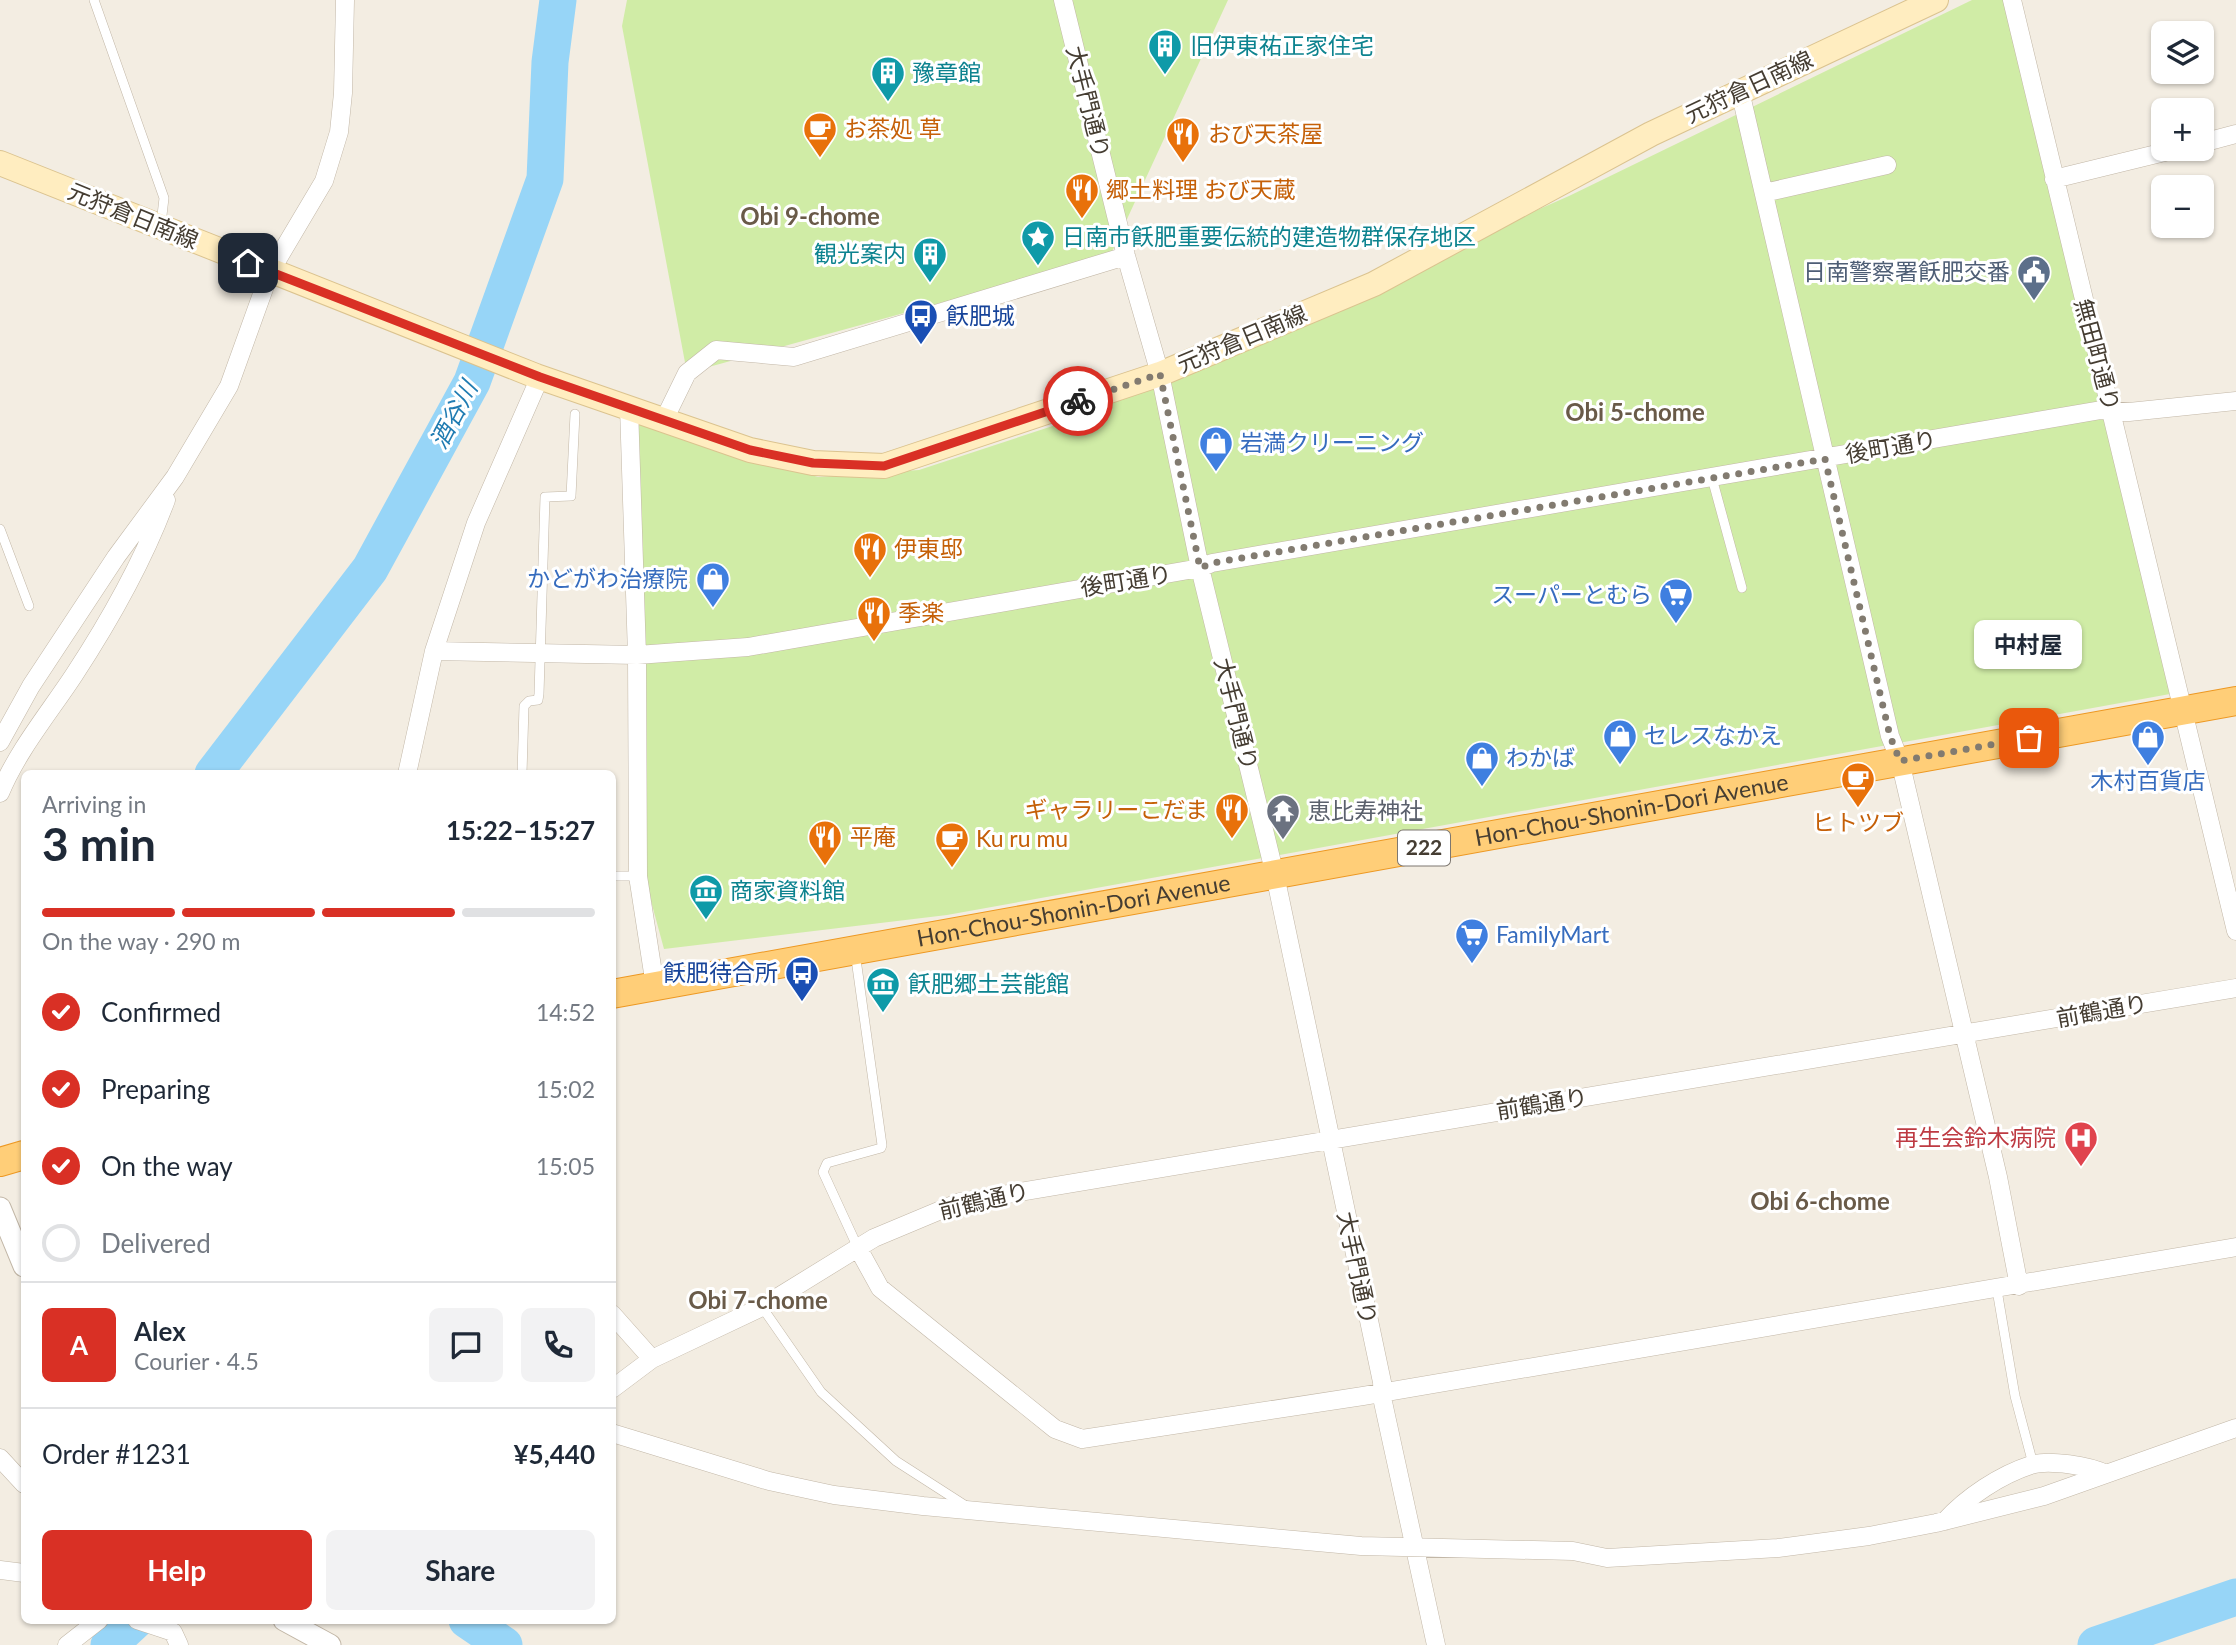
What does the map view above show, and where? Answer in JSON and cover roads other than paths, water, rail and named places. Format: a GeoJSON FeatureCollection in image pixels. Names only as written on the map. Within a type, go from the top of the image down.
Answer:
{"type":"FeatureCollection","features":[{"type":"Feature","properties":{"kind":"highway","name":"Hon-Chou-Shonin-Dori Avenue"},"geometry":{"type":"LineString","coordinates":[[616,993],[2236,701]]}},
{"type":"Feature","properties":{"kind":"highway"},"geometry":{"type":"LineString","coordinates":[[0,1162],[21,1156]]}},
{"type":"Feature","properties":{"kind":"main road","name":"元狩倉日南線"},"geometry":{"type":"LineString","coordinates":[[0,163],[538,376],[665,418],[750,450],[813,463],[884,466],[1160,374],[1374,284],[1651,134],[1936,0]]}},
{"type":"Feature","properties":{"kind":"street"},"geometry":{"type":"LineString","coordinates":[[0,742],[31,686],[175,477],[229,386],[278,275],[324,181],[339,132],[343,93],[345,0]]}},
{"type":"Feature","properties":{"kind":"street","name":"大手門通り"},"geometry":{"type":"LineString","coordinates":[[1063,0],[1126,257],[1160,374],[1200,568],[1275,875],[1436,1645]]}},
{"type":"Feature","properties":{"kind":"street","name":"無田町通り"},"geometry":{"type":"LineString","coordinates":[[2012,0],[2082,302],[2113,412],[2236,931]]}},
{"type":"Feature","properties":{"kind":"street"},"geometry":{"type":"LineString","coordinates":[[1740,92],[1890,736],[1900,761],[1965,1034],[2020,1286]]}},
{"type":"Feature","properties":{"kind":"street"},"geometry":{"type":"LineString","coordinates":[[2214,140],[2236,134]]}},
{"type":"Feature","properties":{"kind":"street"},"geometry":{"type":"LineString","coordinates":[[2054,180],[2151,156]]}},
{"type":"Feature","properties":{"kind":"street"},"geometry":{"type":"LineString","coordinates":[[1764,193],[1887,165]]}},
{"type":"Feature","properties":{"kind":"street"},"geometry":{"type":"LineString","coordinates":[[665,418],[687,373],[716,350],[794,357],[1126,257]]}},
{"type":"Feature","properties":{"kind":"street"},"geometry":{"type":"LineString","coordinates":[[408,770],[434,652],[476,523],[538,376]]}},
{"type":"Feature","properties":{"kind":"street","name":"後町通り"},"geometry":{"type":"LineString","coordinates":[[434,652],[637,655],[748,647],[1200,568],[1212,563],[2101,411],[2236,401]]}},
{"type":"Feature","properties":{"kind":"street"},"geometry":{"type":"LineString","coordinates":[[629,407],[637,655],[638,876],[654,986]]}},
{"type":"Feature","properties":{"kind":"street"},"geometry":{"type":"LineString","coordinates":[[1,790],[10,771],[76,672],[145,555],[175,477]]}},
{"type":"Feature","properties":{"kind":"street","name":"前鶴通り"},"geometry":{"type":"LineString","coordinates":[[616,1386],[652,1359],[762,1307],[858,1248],[908,1222],[960,1202],[2236,988]]}},
{"type":"Feature","properties":{"kind":"street"},"geometry":{"type":"LineString","coordinates":[[0,1208],[21,1259]]}},
{"type":"Feature","properties":{"kind":"street"},"geometry":{"type":"LineString","coordinates":[[858,1248],[880,1288],[1055,1429],[1074,1437],[1382,1392],[1997,1290],[2236,1247]]}},
{"type":"Feature","properties":{"kind":"street"},"geometry":{"type":"LineString","coordinates":[[616,1318],[652,1359]]}},
{"type":"Feature","properties":{"kind":"street"},"geometry":{"type":"LineString","coordinates":[[616,1434],[703,1463],[834,1495],[1417,1552],[1573,1551],[1606,1558],[1779,1548],[1869,1536],[1945,1521],[2044,1496],[2236,1428]]}},
{"type":"Feature","properties":{"kind":"street"},"geometry":{"type":"LineString","coordinates":[[0,1458],[21,1480]]}},
{"type":"Feature","properties":{"kind":"street"},"geometry":{"type":"LineString","coordinates":[[1945,1521],[1963,1502],[2033,1464],[2091,1467],[2106,1474]]}},
{"type":"Feature","properties":{"kind":"street"},"geometry":{"type":"LineString","coordinates":[[0,1570],[21,1573]]}},
{"type":"Feature","properties":{"kind":"street"},"geometry":{"type":"LineString","coordinates":[[67,1645],[94,1624]]}},
{"type":"Feature","properties":{"kind":"street"},"geometry":{"type":"LineString","coordinates":[[149,1624],[173,1632],[179,1645]]}},
{"type":"Feature","properties":{"kind":"street"},"geometry":{"type":"LineString","coordinates":[[291,1624],[330,1645]]}},
{"type":"Feature","properties":{"kind":"lane"},"geometry":{"type":"LineString","coordinates":[[93,0],[164,198],[161,226]]}},
{"type":"Feature","properties":{"kind":"lane"},"geometry":{"type":"LineString","coordinates":[[522,770],[524,706],[529,701],[538,700],[545,497],[571,496],[575,414]]}},
{"type":"Feature","properties":{"kind":"lane"},"geometry":{"type":"LineString","coordinates":[[1712,478],[1742,588]]}},
{"type":"Feature","properties":{"kind":"lane"},"geometry":{"type":"LineString","coordinates":[[0,529],[29,606]]}},
{"type":"Feature","properties":{"kind":"lane"},"geometry":{"type":"LineString","coordinates":[[616,876],[638,876]]}},
{"type":"Feature","properties":{"kind":"lane"},"geometry":{"type":"LineString","coordinates":[[855,950],[882,1145],[881,1148],[827,1163],[823,1172],[858,1248]]}},
{"type":"Feature","properties":{"kind":"lane"},"geometry":{"type":"LineString","coordinates":[[1997,1290],[2015,1396],[2033,1464]]}},
{"type":"Feature","properties":{"kind":"lane"},"geometry":{"type":"LineString","coordinates":[[762,1307],[821,1392],[896,1461],[970,1510]]}},
{"type":"Feature","properties":{"kind":"waterway","name":"酒谷川"},"geometry":{"type":"LineString","coordinates":[[216,770],[370,569],[472,382],[545,179],[550,62],[558,0]]}},
{"type":"Feature","properties":{"kind":"waterway","name":"酒谷川"},"geometry":{"type":"LineString","coordinates":[[2096,1645],[2236,1597]]}},
{"type":"Feature","properties":{"kind":"waterway"},"geometry":{"type":"LineString","coordinates":[[109,1645],[132,1624]]}},
{"type":"Feature","properties":{"kind":"waterway","name":"酒谷川"},"geometry":{"type":"LineString","coordinates":[[473,1624],[504,1645]]}},
{"type":"Feature","properties":{"kind":"place","name":"旧伊東祐正家住宅"},"geometry":{"type":"Point","coordinates":[1165,76]}},
{"type":"Feature","properties":{"kind":"place","name":"豫章館"},"geometry":{"type":"Point","coordinates":[888,103]}},
{"type":"Feature","properties":{"kind":"place","name":"お茶処 草"},"geometry":{"type":"Point","coordinates":[820,159]}},
{"type":"Feature","properties":{"kind":"place","name":"おび天茶屋"},"geometry":{"type":"Point","coordinates":[1183,164]}},
{"type":"Feature","properties":{"kind":"place","name":"郷土料理 おび天蔵"},"geometry":{"type":"Point","coordinates":[1082,220]}},
{"type":"Feature","properties":{"kind":"place","name":"日南市飫肥重要伝統的建造物群保存地区"},"geometry":{"type":"Point","coordinates":[1038,267]}},
{"type":"Feature","properties":{"kind":"place","name":"観光案内"},"geometry":{"type":"Point","coordinates":[930,284]}},
{"type":"Feature","properties":{"kind":"place","name":"日南警察署飫肥交番"},"geometry":{"type":"Point","coordinates":[2034,302]}},
{"type":"Feature","properties":{"kind":"place","name":"飫肥城"},"geometry":{"type":"Point","coordinates":[921,346]}},
{"type":"Feature","properties":{"kind":"place","name":"岩満クリーニング"},"geometry":{"type":"Point","coordinates":[1216,473]}},
{"type":"Feature","properties":{"kind":"place","name":"伊東邸"},"geometry":{"type":"Point","coordinates":[870,579]}},
{"type":"Feature","properties":{"kind":"place","name":"かどがわ治療院"},"geometry":{"type":"Point","coordinates":[713,609]}},
{"type":"Feature","properties":{"kind":"place","name":"スーパーとむら"},"geometry":{"type":"Point","coordinates":[1676,625]}},
{"type":"Feature","properties":{"kind":"place","name":"季楽"},"geometry":{"type":"Point","coordinates":[874,643]}},
{"type":"Feature","properties":{"kind":"place","name":"中村屋"},"geometry":{"type":"Point","coordinates":[2029,738]}},
{"type":"Feature","properties":{"kind":"place","name":"セレスなかえ"},"geometry":{"type":"Point","coordinates":[1620,766]}},
{"type":"Feature","properties":{"kind":"place","name":"木村百貨店"},"geometry":{"type":"Point","coordinates":[2148,767]}},
{"type":"Feature","properties":{"kind":"place","name":"わかば"},"geometry":{"type":"Point","coordinates":[1482,788]}},
{"type":"Feature","properties":{"kind":"place","name":"ヒトツブ"},"geometry":{"type":"Point","coordinates":[1858,809]}},
{"type":"Feature","properties":{"kind":"place","name":"ギャラリーこだま"},"geometry":{"type":"Point","coordinates":[1232,840]}},
{"type":"Feature","properties":{"kind":"place","name":"恵比寿神社"},"geometry":{"type":"Point","coordinates":[1283,841]}},
{"type":"Feature","properties":{"kind":"place","name":"平庵"},"geometry":{"type":"Point","coordinates":[825,867]}},
{"type":"Feature","properties":{"kind":"place","name":"Ku ru mu"},"geometry":{"type":"Point","coordinates":[952,869]}},
{"type":"Feature","properties":{"kind":"place","name":"商家資料館"},"geometry":{"type":"Point","coordinates":[706,921]}},
{"type":"Feature","properties":{"kind":"place","name":"FamilyMart"},"geometry":{"type":"Point","coordinates":[1472,965]}},
{"type":"Feature","properties":{"kind":"place","name":"飫肥待合所"},"geometry":{"type":"Point","coordinates":[802,1003]}},
{"type":"Feature","properties":{"kind":"place","name":"飫肥郷土芸能館"},"geometry":{"type":"Point","coordinates":[883,1014]}},
{"type":"Feature","properties":{"kind":"place","name":"再生会鈴木病院"},"geometry":{"type":"Point","coordinates":[2081,1168]}},
{"type":"Feature","properties":{"kind":"district","name":"Obi 9-chome"},"geometry":{"type":"Point","coordinates":[810,217]}},
{"type":"Feature","properties":{"kind":"district","name":"Obi 5-chome"},"geometry":{"type":"Point","coordinates":[1635,413]}},
{"type":"Feature","properties":{"kind":"district","name":"Obi 6-chome"},"geometry":{"type":"Point","coordinates":[1820,1202]}},
{"type":"Feature","properties":{"kind":"district","name":"Obi 7-chome"},"geometry":{"type":"Point","coordinates":[758,1301]}}]}
